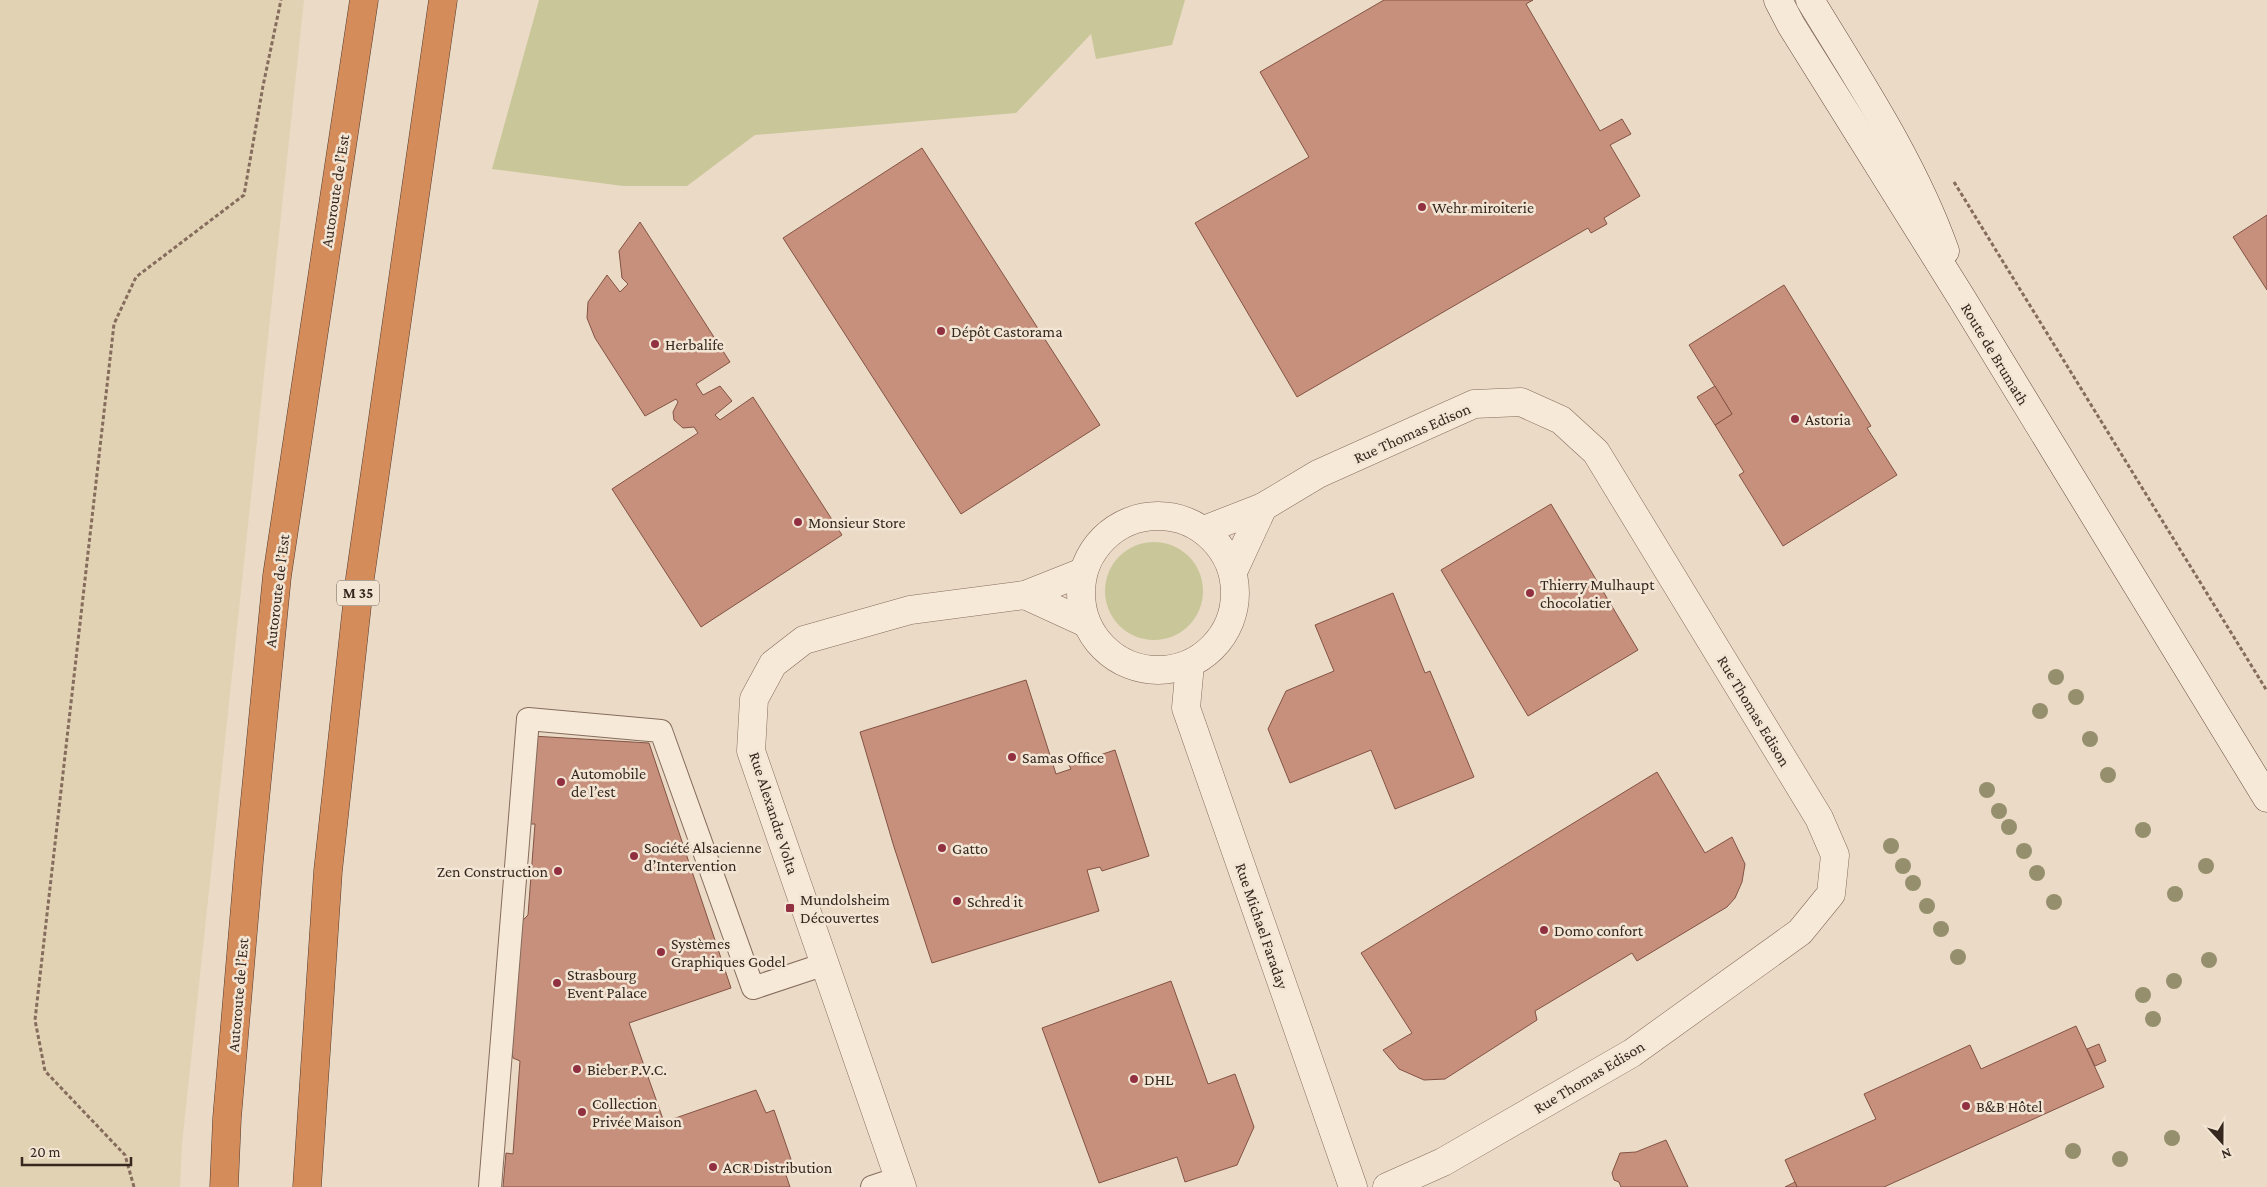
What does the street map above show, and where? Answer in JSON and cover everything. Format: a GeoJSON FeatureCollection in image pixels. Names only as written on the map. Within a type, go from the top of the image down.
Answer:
{"type":"FeatureCollection","features":[{"type":"Feature","properties":{"kind":"highway","name":"Autoroute de l’Est"},"geometry":{"type":"LineString","coordinates":[[224,1187],[249,861],[277,576],[364,2]]}},
{"type":"Feature","properties":{"kind":"highway","name":"M 35"},"geometry":{"type":"LineString","coordinates":[[307,1187],[328,871],[358,588],[443,2]]}},
{"type":"Feature","properties":{"kind":"street","name":"Route de Brumath"},"geometry":{"type":"LineString","coordinates":[[1778,0],[1791,25],[1961,297],[2267,798]]}},
{"type":"Feature","properties":{"kind":"street"},"geometry":{"type":"LineString","coordinates":[[1810,0],[1896,142],[1931,211],[1961,297]]}},
{"type":"Feature","properties":{"kind":"street","name":"Rue Thomas Edison"},"geometry":{"type":"LineString","coordinates":[[1204,530],[1263,507],[1318,474],[1474,404],[1521,402],[1560,420],[1596,452],[1819,818],[1835,855],[1831,894],[1800,932],[1632,1053],[1443,1162],[1387,1187]]}},
{"type":"Feature","properties":{"kind":"street"},"geometry":{"type":"LineString","coordinates":[[1233,572],[1263,507]]}},
{"type":"Feature","properties":{"kind":"street"},"geometry":{"type":"LineString","coordinates":[[1151,516],[1175,517],[1204,530],[1221,547],[1233,572],[1236,592],[1233,614],[1222,637],[1207,654],[1190,664],[1172,670],[1152,670],[1130,666],[1111,655],[1100,645],[1086,623],[1081,599],[1083,572],[1094,550],[1109,532],[1130,521],[1151,516]]}},
{"type":"Feature","properties":{"kind":"street","name":"Rue Alexandre Volta"},"geometry":{"type":"LineString","coordinates":[[900,1183],[751,751],[754,699],[773,664],[804,640],[910,610],[1025,595],[1083,572]]}},
{"type":"Feature","properties":{"kind":"street"},"geometry":{"type":"LineString","coordinates":[[1025,595],[1086,623]]}},
{"type":"Feature","properties":{"kind":"street","name":"Rue Michael Faraday"},"geometry":{"type":"LineString","coordinates":[[1190,664],[1186,708],[1353,1187]]}},
{"type":"Feature","properties":{"kind":"street"},"geometry":{"type":"LineString","coordinates":[[1152,670],[1186,708]]}},
{"type":"Feature","properties":{"kind":"street","name":"Route de Brumath"},"geometry":{"type":"LineString","coordinates":[[2212,708],[2267,816]]}},
{"type":"Feature","properties":{"kind":"lane"},"geometry":{"type":"LineString","coordinates":[[490,1187],[528,719],[661,731],[753,988],[825,964]]}},
{"type":"Feature","properties":{"kind":"lane"},"geometry":{"type":"LineString","coordinates":[[872,1187],[900,1183]]}},
{"type":"Feature","properties":{"kind":"path"},"geometry":{"type":"LineString","coordinates":[[134,1187],[125,1155],[45,1071],[35,1020],[114,324],[136,277],[244,195],[263,86],[281,0]]}},
{"type":"Feature","properties":{"kind":"path"},"geometry":{"type":"LineString","coordinates":[[1951,177],[2267,691]]}},
{"type":"Feature","properties":{"kind":"shaded area"},"geometry":{"type":"Polygon","coordinates":[[[0,0],[304,0],[182,1144],[180,1187],[0,1187],[0,0]]]}},
{"type":"Feature","properties":{"kind":"shaded area"},"geometry":{"type":"Polygon","coordinates":[[[539,0],[1185,0],[1172,45],[1096,59],[1091,34],[1016,113],[755,135],[687,186],[623,186],[492,169],[539,0]]]}},
{"type":"Feature","properties":{"kind":"shaded area"},"geometry":{"type":"Polygon","coordinates":[[[1154,542],[1164,543],[1181,550],[1195,564],[1202,581],[1202,601],[1195,618],[1181,632],[1164,639],[1154,640],[1144,639],[1127,632],[1113,618],[1106,601],[1105,591],[1106,581],[1113,564],[1127,550],[1144,543],[1154,542]]]}},
{"type":"Feature","properties":{"kind":"building","name":"Wehr miroiterie"},"geometry":{"type":"Polygon","coordinates":[[[1384,0],[1533,0],[1526,4],[1600,131],[1622,119],[1631,134],[1610,145],[1640,196],[1604,218],[1607,224],[1591,233],[1588,228],[1297,397],[1195,223],[1309,157],[1260,72],[1384,0]]]}},
{"type":"Feature","properties":{"kind":"building","name":"Dépôt Castorama"},"geometry":{"type":"Polygon","coordinates":[[[922,148],[1100,425],[961,514],[783,238],[922,148]]]}},
{"type":"Feature","properties":{"kind":"building"},"geometry":{"type":"Polygon","coordinates":[[[2267,215],[2267,290],[2233,237],[2267,215]]]}},
{"type":"Feature","properties":{"kind":"building"},"geometry":{"type":"Polygon","coordinates":[[[640,222],[730,362],[696,384],[703,395],[720,386],[732,401],[715,415],[720,420],[753,397],[842,535],[701,627],[612,489],[698,433],[694,427],[683,428],[674,420],[673,412],[678,402],[676,399],[645,416],[595,338],[587,318],[588,302],[607,275],[620,292],[628,284],[622,278],[619,251],[640,222]]]}},
{"type":"Feature","properties":{"kind":"building","name":"Astoria"},"geometry":{"type":"Polygon","coordinates":[[[1784,285],[1871,426],[1867,428],[1897,475],[1783,546],[1739,475],[1744,472],[1715,425],[1732,414],[1689,345],[1784,285]]]}},
{"type":"Feature","properties":{"kind":"building"},"geometry":{"type":"Polygon","coordinates":[[[1715,386],[1732,414],[1715,425],[1697,397],[1715,386]]]}},
{"type":"Feature","properties":{"kind":"building","name":"Thierry Mulhaupt chocolatier"},"geometry":{"type":"Polygon","coordinates":[[[1551,504],[1638,650],[1528,716],[1441,570],[1551,504]]]}},
{"type":"Feature","properties":{"kind":"building"},"geometry":{"type":"Polygon","coordinates":[[[1393,593],[1425,673],[1430,671],[1474,777],[1395,809],[1371,750],[1290,783],[1268,729],[1286,691],[1334,671],[1315,625],[1393,593]]]}},
{"type":"Feature","properties":{"kind":"building"},"geometry":{"type":"Polygon","coordinates":[[[1026,680],[1056,774],[1071,769],[1069,765],[1115,750],[1149,856],[1102,871],[1100,867],[1087,870],[1099,911],[932,963],[894,847],[860,732],[1026,680]]]}},
{"type":"Feature","properties":{"kind":"building"},"geometry":{"type":"Polygon","coordinates":[[[532,736],[649,743],[731,988],[629,1023],[664,1122],[756,1090],[766,1113],[774,1110],[794,1168],[785,1172],[790,1187],[503,1187],[506,1153],[513,1154],[520,1061],[513,1058],[506,1019],[522,921],[528,915],[535,824],[527,824],[532,736]]]}},
{"type":"Feature","properties":{"kind":"building","name":"Domo confort"},"geometry":{"type":"Polygon","coordinates":[[[1657,772],[1705,853],[1732,837],[1745,864],[1742,882],[1735,898],[1727,907],[1637,961],[1632,953],[1535,1011],[1537,1020],[1445,1079],[1424,1080],[1399,1069],[1383,1050],[1412,1033],[1361,953],[1657,772]]]}},
{"type":"Feature","properties":{"kind":"building","name":"DHL"},"geometry":{"type":"Polygon","coordinates":[[[1171,981],[1208,1084],[1235,1074],[1254,1127],[1237,1165],[1185,1182],[1177,1157],[1099,1183],[1042,1028],[1171,981]]]}},
{"type":"Feature","properties":{"kind":"building","name":"B&B Hôtel"},"geometry":{"type":"Polygon","coordinates":[[[2076,1026],[2104,1087],[1884,1187],[1797,1187],[1785,1160],[1876,1119],[1864,1094],[1970,1045],[1981,1069],[2076,1026]]]}},
{"type":"Feature","properties":{"kind":"building"},"geometry":{"type":"Polygon","coordinates":[[[2099,1044],[2106,1061],[2095,1066],[2087,1049],[2099,1044]]]}},
{"type":"Feature","properties":{"kind":"building"},"geometry":{"type":"Polygon","coordinates":[[[1666,1140],[1688,1187],[1621,1187],[1619,1182],[1614,1180],[1612,1173],[1620,1153],[1636,1152],[1666,1140]]]}},
{"type":"Feature","properties":{"kind":"building"},"geometry":{"type":"Polygon","coordinates":[[[1795,1182],[1797,1187],[1785,1187],[1795,1182]]]}},
{"type":"Feature","properties":{"kind":"place","name":"Wehr miroiterie"},"geometry":{"type":"Point","coordinates":[1422,207]}},
{"type":"Feature","properties":{"kind":"place","name":"Dépôt Castorama"},"geometry":{"type":"Point","coordinates":[941,331]}},
{"type":"Feature","properties":{"kind":"place","name":"Herbalife"},"geometry":{"type":"Point","coordinates":[655,344]}},
{"type":"Feature","properties":{"kind":"place","name":"Astoria"},"geometry":{"type":"Point","coordinates":[1795,419]}},
{"type":"Feature","properties":{"kind":"place","name":"Monsieur Store"},"geometry":{"type":"Point","coordinates":[798,522]}},
{"type":"Feature","properties":{"kind":"place","name":"Thierry Mulhaupt chocolatier"},"geometry":{"type":"Point","coordinates":[1530,593]}},
{"type":"Feature","properties":{"kind":"place","name":"Samas Office"},"geometry":{"type":"Point","coordinates":[1012,757]}},
{"type":"Feature","properties":{"kind":"place","name":"Automobile de l’est"},"geometry":{"type":"Point","coordinates":[561,782]}},
{"type":"Feature","properties":{"kind":"place","name":"Gatto"},"geometry":{"type":"Point","coordinates":[942,848]}},
{"type":"Feature","properties":{"kind":"place","name":"Société Alsacienne d’Intervention"},"geometry":{"type":"Point","coordinates":[634,856]}},
{"type":"Feature","properties":{"kind":"place","name":"Zen Construction"},"geometry":{"type":"Point","coordinates":[558,871]}},
{"type":"Feature","properties":{"kind":"place","name":"Schred it"},"geometry":{"type":"Point","coordinates":[957,901]}},
{"type":"Feature","properties":{"kind":"place","name":"Mundolsheim Découvertes"},"geometry":{"type":"Point","coordinates":[790,908]}},
{"type":"Feature","properties":{"kind":"place","name":"Domo confort"},"geometry":{"type":"Point","coordinates":[1544,930]}},
{"type":"Feature","properties":{"kind":"place","name":"Systèmes Graphiques Godel"},"geometry":{"type":"Point","coordinates":[661,952]}},
{"type":"Feature","properties":{"kind":"place","name":"Strasbourg Event Palace"},"geometry":{"type":"Point","coordinates":[557,983]}},
{"type":"Feature","properties":{"kind":"place","name":"Bieber P.V.C."},"geometry":{"type":"Point","coordinates":[577,1069]}},
{"type":"Feature","properties":{"kind":"place","name":"DHL"},"geometry":{"type":"Point","coordinates":[1134,1079]}},
{"type":"Feature","properties":{"kind":"place","name":"B&B Hôtel"},"geometry":{"type":"Point","coordinates":[1966,1106]}},
{"type":"Feature","properties":{"kind":"place","name":"Collection Privée Maison"},"geometry":{"type":"Point","coordinates":[582,1112]}},
{"type":"Feature","properties":{"kind":"place","name":"ACR Distribution"},"geometry":{"type":"Point","coordinates":[713,1167]}}]}
